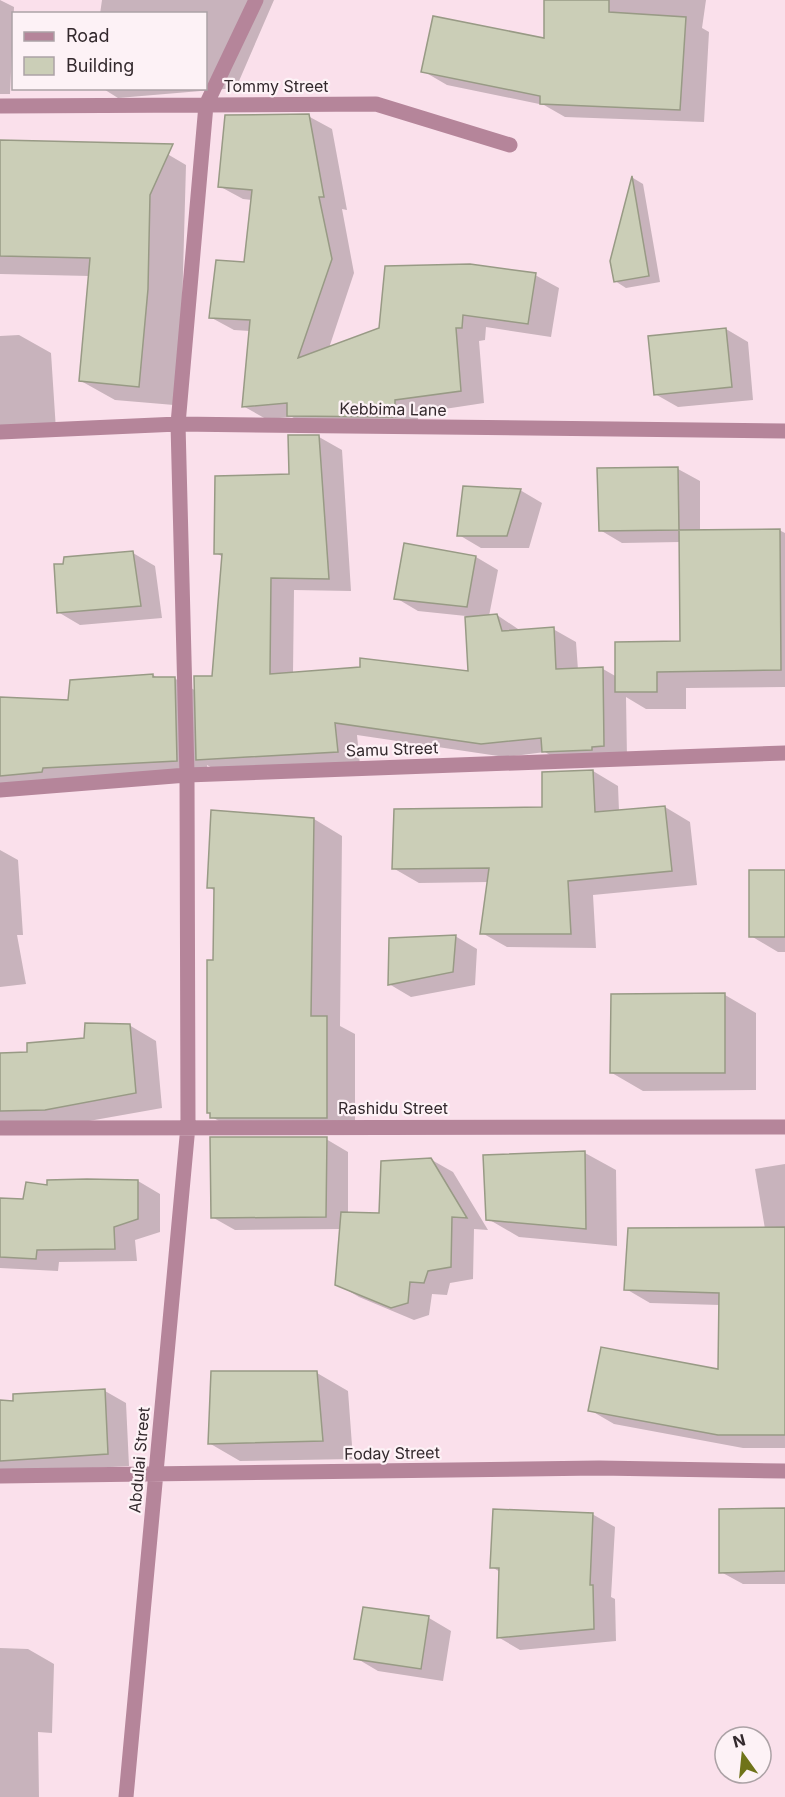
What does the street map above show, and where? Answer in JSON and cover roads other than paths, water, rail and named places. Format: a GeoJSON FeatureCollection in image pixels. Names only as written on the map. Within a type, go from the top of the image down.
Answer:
{"type":"FeatureCollection","features":[{"type":"Feature","properties":{"kind":"street"},"geometry":{"type":"LineString","coordinates":[[206,105],[256,0]]}},
{"type":"Feature","properties":{"kind":"street","name":"Tommy Street"},"geometry":{"type":"LineString","coordinates":[[0,106],[376,104],[510,146]]}},
{"type":"Feature","properties":{"kind":"street","name":"Abdulai Street"},"geometry":{"type":"LineString","coordinates":[[126,1797],[188,1126],[187,775],[178,424],[206,105]]}},
{"type":"Feature","properties":{"kind":"street","name":"Kebbima Lane"},"geometry":{"type":"LineString","coordinates":[[0,432],[178,424],[785,431]]}},
{"type":"Feature","properties":{"kind":"street","name":"Samu Street"},"geometry":{"type":"LineString","coordinates":[[0,790],[187,775],[785,753]]}},
{"type":"Feature","properties":{"kind":"street","name":"Rashidu Street"},"geometry":{"type":"LineString","coordinates":[[0,1128],[785,1127]]}},
{"type":"Feature","properties":{"kind":"street","name":"Foday Street"},"geometry":{"type":"LineString","coordinates":[[0,1476],[599,1468],[785,1471]]}}]}
